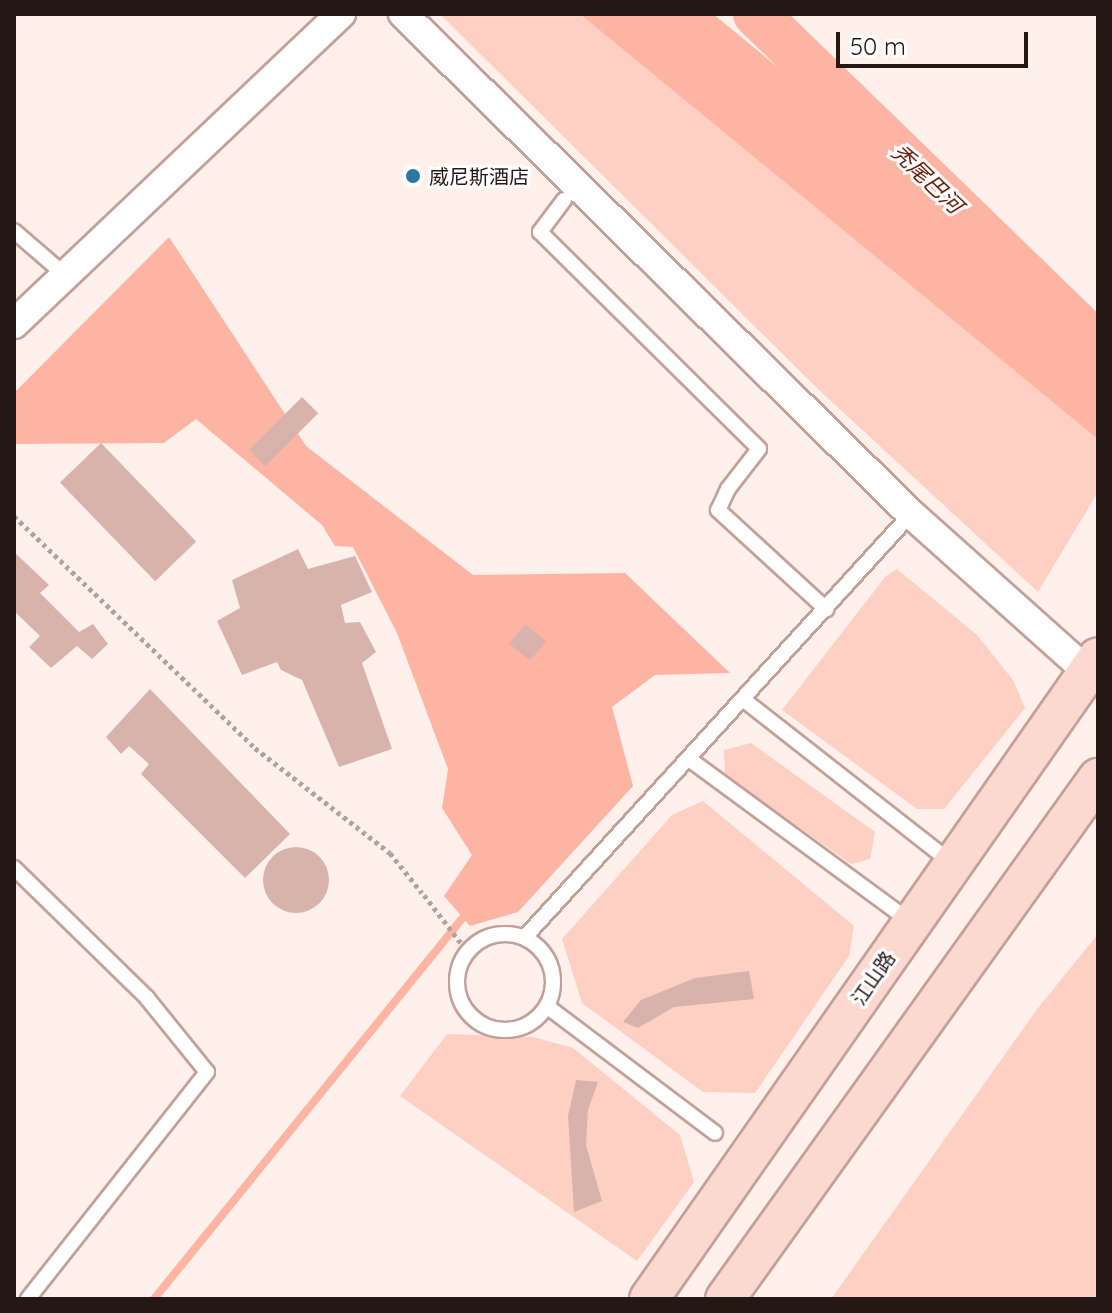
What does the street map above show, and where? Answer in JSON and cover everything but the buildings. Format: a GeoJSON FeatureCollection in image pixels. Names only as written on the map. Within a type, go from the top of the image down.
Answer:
{"type":"FeatureCollection","features":[{"type":"Feature","properties":{"kind":"main road","name":"江山路"},"geometry":{"type":"LineString","coordinates":[[649,1299],[1093,665]]}},
{"type":"Feature","properties":{"kind":"main road"},"geometry":{"type":"LineString","coordinates":[[725,1299],[1098,778]]}},
{"type":"Feature","properties":{"kind":"street"},"geometry":{"type":"LineString","coordinates":[[14,324],[341,14]]}},
{"type":"Feature","properties":{"kind":"street"},"geometry":{"type":"LineString","coordinates":[[403,14],[911,514],[1093,665]]}},
{"type":"Feature","properties":{"kind":"lane"},"geometry":{"type":"LineString","coordinates":[[564,200],[540,232],[759,449],[728,489],[718,510],[826,609]]}},
{"type":"Feature","properties":{"kind":"lane"},"geometry":{"type":"LineString","coordinates":[[14,231],[65,275]]}},
{"type":"Feature","properties":{"kind":"lane"},"geometry":{"type":"LineString","coordinates":[[525,937],[911,514]]}},
{"type":"Feature","properties":{"kind":"lane"},"geometry":{"type":"LineString","coordinates":[[744,700],[954,864]]}},
{"type":"Feature","properties":{"kind":"lane"},"geometry":{"type":"LineString","coordinates":[[689,759],[912,923]]}},
{"type":"Feature","properties":{"kind":"lane"},"geometry":{"type":"LineString","coordinates":[[14,868],[147,998],[207,1072],[28,1299]]}},
{"type":"Feature","properties":{"kind":"lane"},"geometry":{"type":"LineString","coordinates":[[493,934],[525,937],[549,959],[554,975],[548,1007],[524,1027],[508,1031],[478,1022],[459,997],[457,981],[467,951],[493,934]]}},
{"type":"Feature","properties":{"kind":"lane"},"geometry":{"type":"LineString","coordinates":[[548,1007],[715,1133]]}},
{"type":"Feature","properties":{"kind":"path"},"geometry":{"type":"LineString","coordinates":[[14,516],[255,748],[390,853],[467,951]]}},
{"type":"Feature","properties":{"kind":"shaded area"},"geometry":{"type":"Polygon","coordinates":[[[440,14],[666,14],[1098,427],[1098,492],[1038,592],[818,389],[440,14]]]}},
{"type":"Feature","properties":{"kind":"shaded area"},"geometry":{"type":"Polygon","coordinates":[[[580,14],[713,14],[1098,330],[1098,439],[580,14]]]}},
{"type":"Feature","properties":{"kind":"shaded area"},"geometry":{"type":"Polygon","coordinates":[[[169,237],[306,446],[473,575],[625,573],[730,673],[655,675],[612,707],[633,786],[518,912],[470,926],[444,896],[472,855],[442,808],[448,769],[397,633],[353,547],[335,546],[322,525],[196,419],[164,443],[14,444],[14,393],[169,237]]]}},
{"type":"Feature","properties":{"kind":"shaded area"},"geometry":{"type":"Polygon","coordinates":[[[897,569],[977,635],[1013,680],[1025,708],[944,809],[917,809],[782,710],[885,577],[897,569]]]}},
{"type":"Feature","properties":{"kind":"shaded area"},"geometry":{"type":"Polygon","coordinates":[[[751,743],[875,832],[870,859],[851,864],[725,775],[724,750],[751,743]]]}},
{"type":"Feature","properties":{"kind":"shaded area"},"geometry":{"type":"Polygon","coordinates":[[[703,801],[854,926],[849,956],[755,1093],[703,1092],[582,1003],[562,939],[672,815],[703,801]]]}},
{"type":"Feature","properties":{"kind":"shaded area"},"geometry":{"type":"Polygon","coordinates":[[[1098,934],[1098,1299],[831,1299],[1038,1008],[1098,934]]]}},
{"type":"Feature","properties":{"kind":"shaded area"},"geometry":{"type":"Polygon","coordinates":[[[447,1034],[533,1037],[573,1048],[680,1135],[694,1182],[637,1261],[400,1096],[447,1034]]]}},
{"type":"Feature","properties":{"kind":"waterway","name":"秃尾巴河"},"geometry":{"type":"LineString","coordinates":[[756,14],[1098,345]]}},
{"type":"Feature","properties":{"kind":"waterway"},"geometry":{"type":"LineString","coordinates":[[154,1299],[468,911]]}},
{"type":"Feature","properties":{"kind":"place","name":"威尼斯酒店"},"geometry":{"type":"Point","coordinates":[413,176]}}]}
